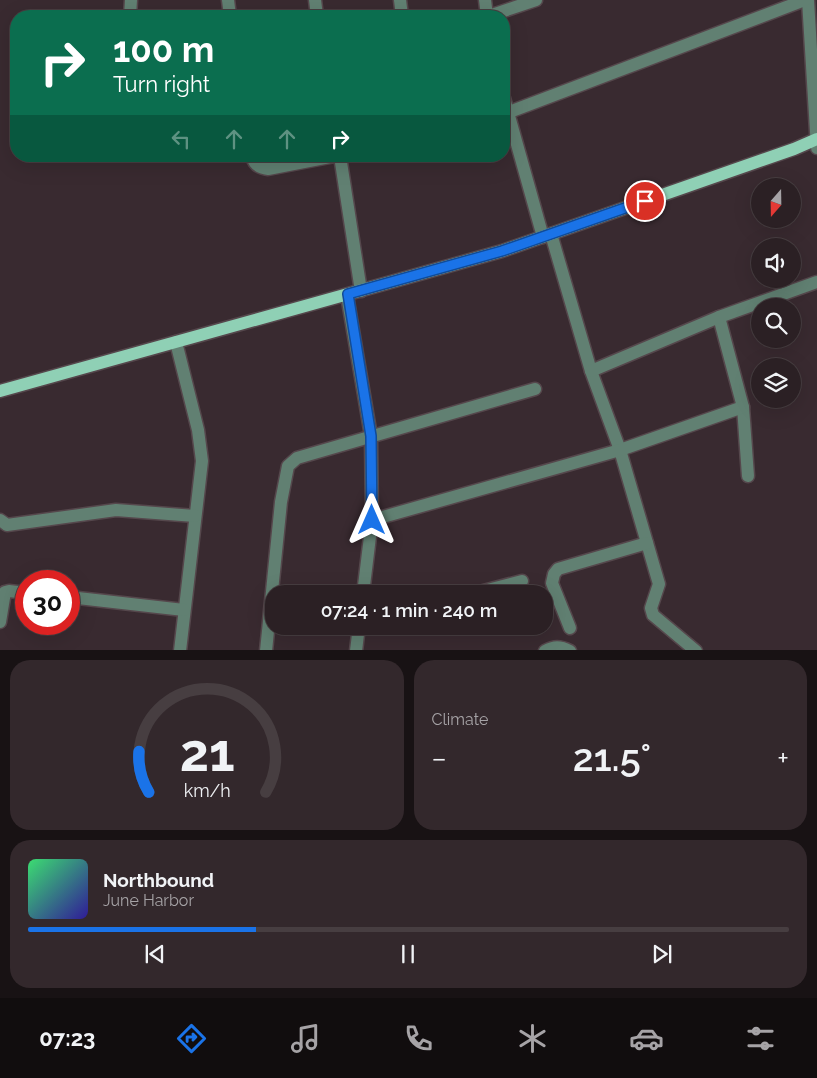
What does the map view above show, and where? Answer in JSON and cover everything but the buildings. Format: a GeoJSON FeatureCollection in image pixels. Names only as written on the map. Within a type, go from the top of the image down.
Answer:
{"type":"FeatureCollection","features":[{"type":"Feature","properties":{"kind":"main road"},"geometry":{"type":"LineString","coordinates":[[0,391],[470,260],[794,149],[817,139]]}},
{"type":"Feature","properties":{"kind":"street"},"geometry":{"type":"LineString","coordinates":[[506,10],[536,0]]}},
{"type":"Feature","properties":{"kind":"street"},"geometry":{"type":"LineString","coordinates":[[510,111],[807,0],[817,148]]}},
{"type":"Feature","properties":{"kind":"street"},"geometry":{"type":"LineString","coordinates":[[510,128],[591,371],[620,450],[659,584],[651,608],[653,615],[696,650]]}},
{"type":"Feature","properties":{"kind":"street"},"geometry":{"type":"LineString","coordinates":[[254,162],[261,168],[268,169],[304,162]]}},
{"type":"Feature","properties":{"kind":"street"},"geometry":{"type":"LineString","coordinates":[[341,162],[361,291]]}},
{"type":"Feature","properties":{"kind":"street"},"geometry":{"type":"LineString","coordinates":[[591,371],[719,317],[817,282]]}},
{"type":"Feature","properties":{"kind":"street"},"geometry":{"type":"LineString","coordinates":[[348,294],[371,436],[372,520],[364,585]]}},
{"type":"Feature","properties":{"kind":"street"},"geometry":{"type":"LineString","coordinates":[[719,317],[743,407],[748,476]]}},
{"type":"Feature","properties":{"kind":"street"},"geometry":{"type":"LineString","coordinates":[[176,342],[198,430],[202,461],[180,650]]}},
{"type":"Feature","properties":{"kind":"street"},"geometry":{"type":"LineString","coordinates":[[266,650],[281,502],[288,466],[296,458],[535,389]]}},
{"type":"Feature","properties":{"kind":"street"},"geometry":{"type":"LineString","coordinates":[[372,520],[620,450],[743,407]]}},
{"type":"Feature","properties":{"kind":"street"},"geometry":{"type":"LineString","coordinates":[[0,520],[7,525],[116,510],[195,516]]}},
{"type":"Feature","properties":{"kind":"street"},"geometry":{"type":"LineString","coordinates":[[570,628],[552,582],[554,574],[558,569],[647,543]]}},
{"type":"Feature","properties":{"kind":"street"},"geometry":{"type":"LineString","coordinates":[[507,585],[522,581]]}},
{"type":"Feature","properties":{"kind":"street"},"geometry":{"type":"LineString","coordinates":[[0,622],[5,592],[15,591]]}},
{"type":"Feature","properties":{"kind":"street"},"geometry":{"type":"LineString","coordinates":[[80,598],[184,610]]}},
{"type":"Feature","properties":{"kind":"street"},"geometry":{"type":"LineString","coordinates":[[356,650],[358,635]]}},
{"type":"Feature","properties":{"kind":"street"},"geometry":{"type":"LineString","coordinates":[[545,650],[561,646],[570,650]]}},
{"type":"Feature","properties":{"kind":"route"},"geometry":{"type":"LineString","coordinates":[[372,520],[371,436],[348,294],[502,251],[645,201]]}}]}
